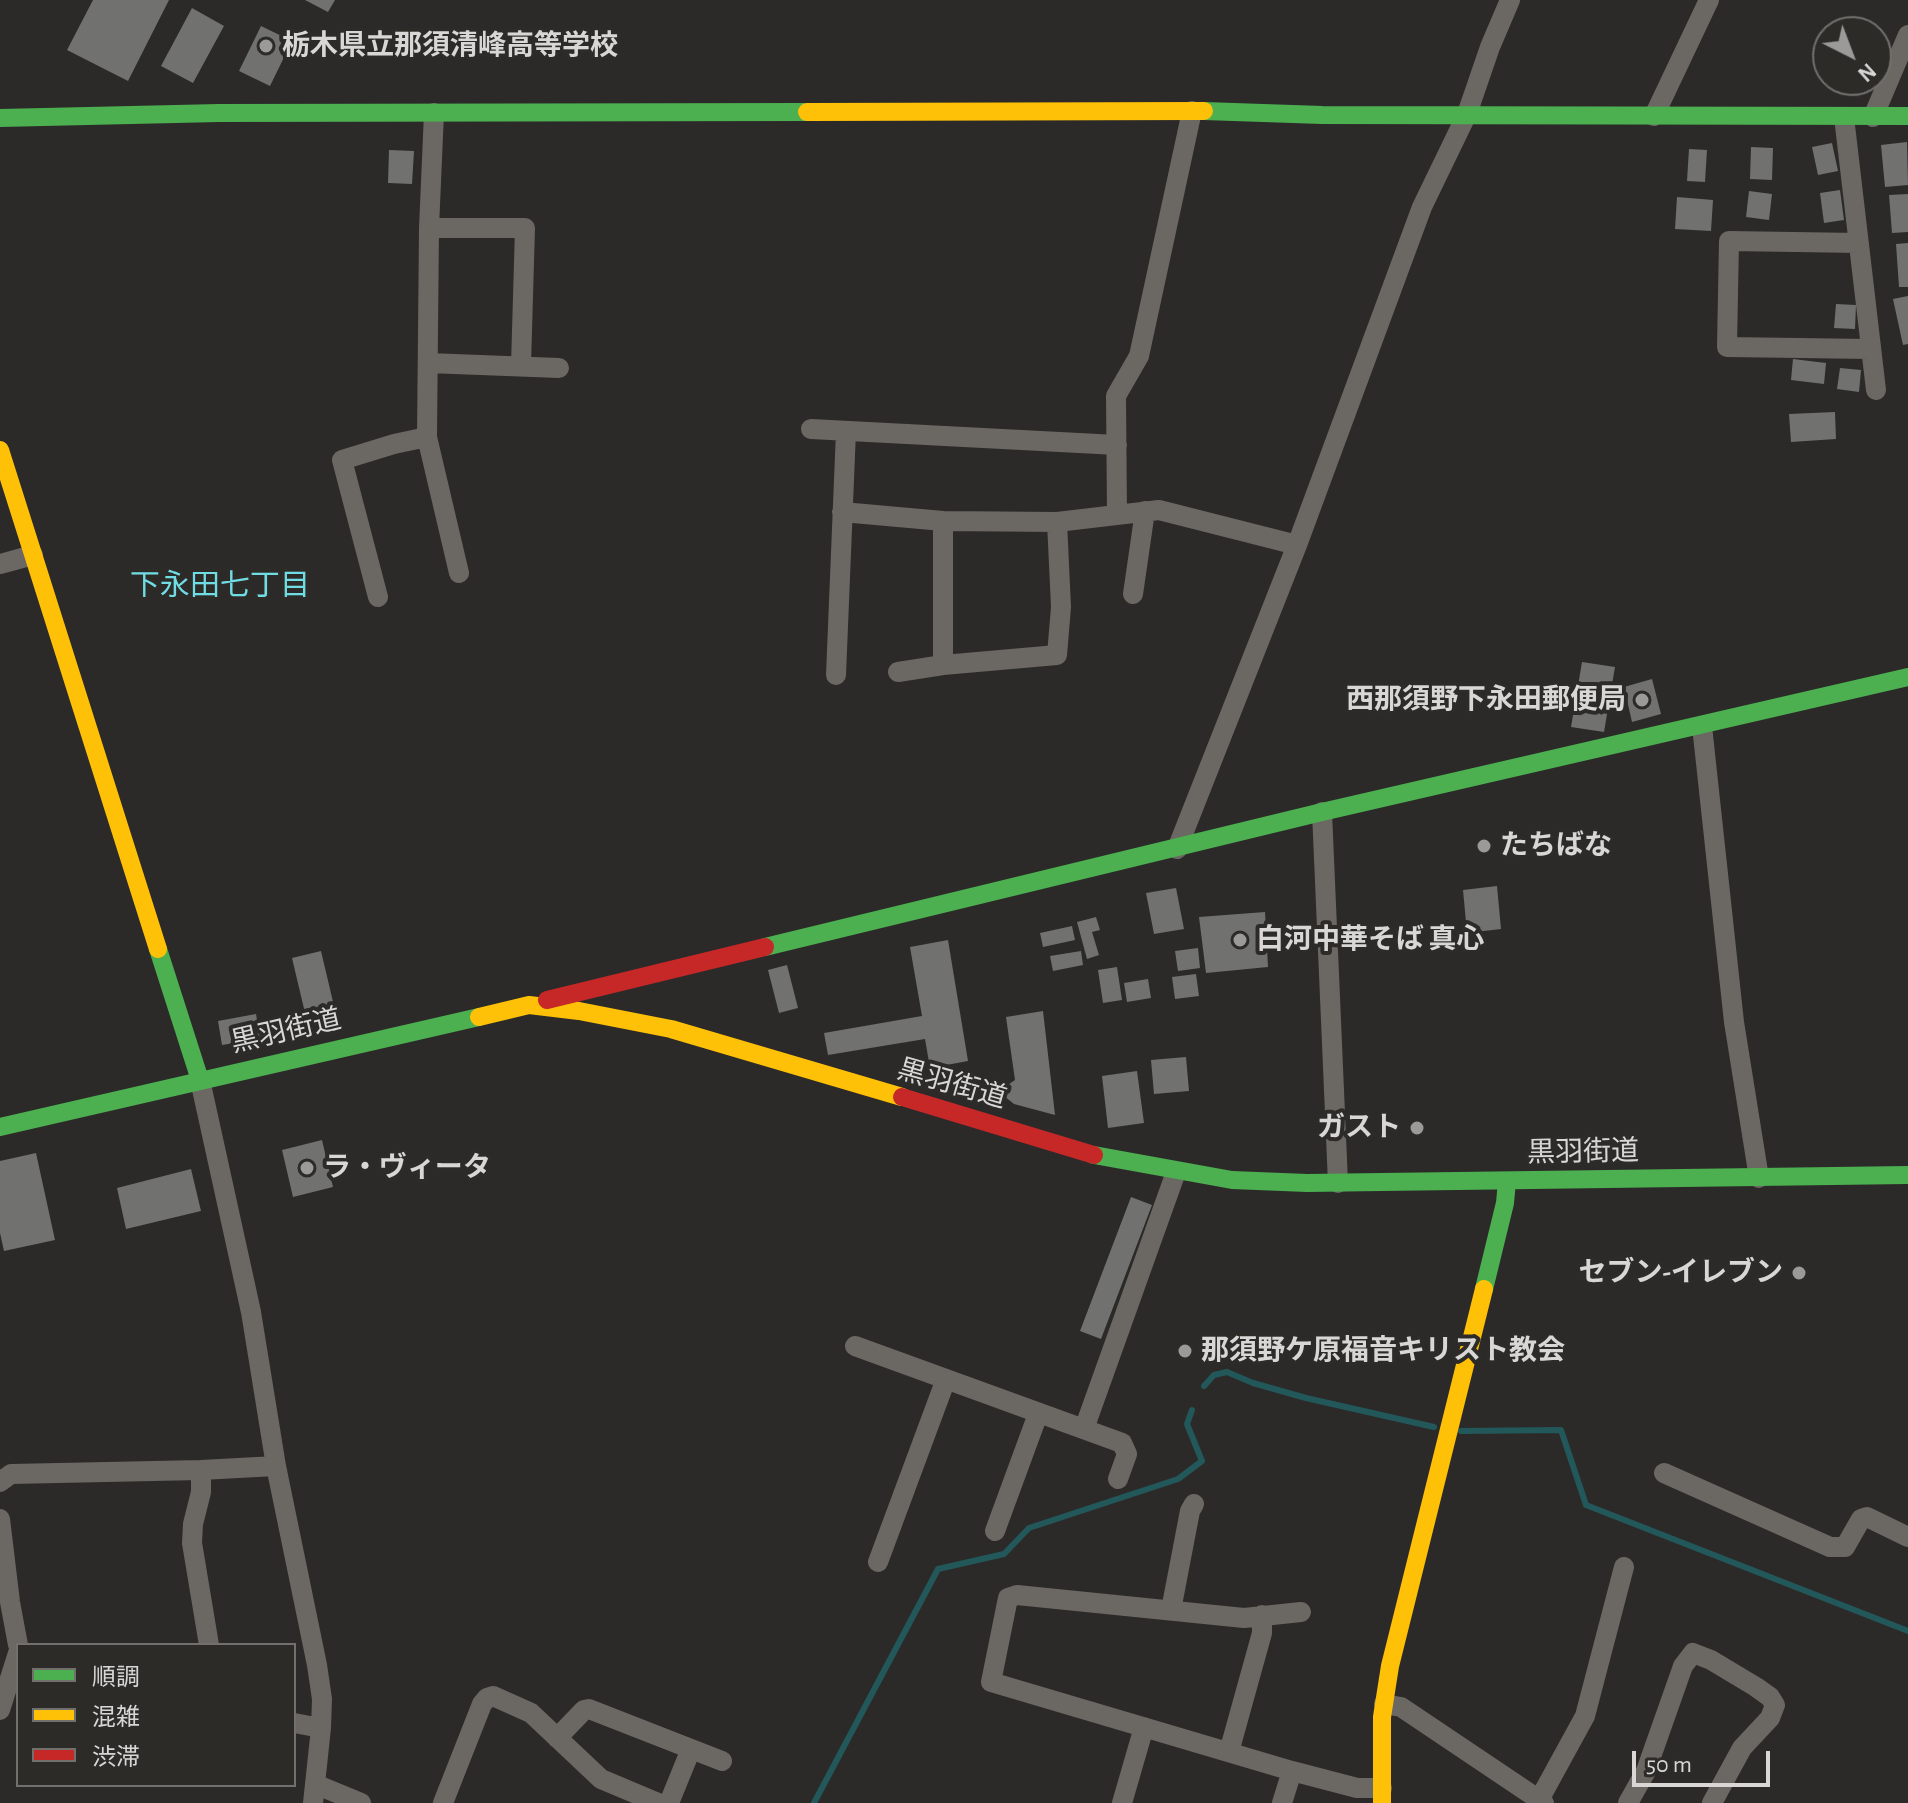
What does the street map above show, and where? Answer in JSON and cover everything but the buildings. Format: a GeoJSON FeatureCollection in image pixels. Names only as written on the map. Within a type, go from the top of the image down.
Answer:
{"type":"FeatureCollection","features":[{"type":"Feature","properties":{"kind":"street"},"geometry":{"type":"LineString","coordinates":[[1177,849],[1297,545],[1422,207],[1467,114],[1510,0]]}},
{"type":"Feature","properties":{"kind":"street"},"geometry":{"type":"LineString","coordinates":[[1654,116],[1709,0]]}},
{"type":"Feature","properties":{"kind":"street"},"geometry":{"type":"LineString","coordinates":[[1873,117],[1908,35]]}},
{"type":"Feature","properties":{"kind":"street"},"geometry":{"type":"LineString","coordinates":[[1117,515],[1116,396],[1139,356],[1192,111]]}},
{"type":"Feature","properties":{"kind":"street"},"geometry":{"type":"LineString","coordinates":[[0,118],[219,113],[1192,111],[1908,116]]}},
{"type":"Feature","properties":{"kind":"street"},"geometry":{"type":"LineString","coordinates":[[434,113],[429,228],[427,437],[459,573]]}},
{"type":"Feature","properties":{"kind":"street"},"geometry":{"type":"LineString","coordinates":[[1844,117],[1876,390]]}},
{"type":"Feature","properties":{"kind":"street"},"geometry":{"type":"LineString","coordinates":[[429,228],[525,228],[521,365]]}},
{"type":"Feature","properties":{"kind":"street"},"geometry":{"type":"LineString","coordinates":[[1859,243],[1729,241],[1727,347],[1871,349]]}},
{"type":"Feature","properties":{"kind":"street"},"geometry":{"type":"LineString","coordinates":[[428,363],[559,368]]}},
{"type":"Feature","properties":{"kind":"street"},"geometry":{"type":"LineString","coordinates":[[811,429],[1117,445]]}},
{"type":"Feature","properties":{"kind":"street"},"geometry":{"type":"LineString","coordinates":[[836,675],[846,431]]}},
{"type":"Feature","properties":{"kind":"street"},"geometry":{"type":"LineString","coordinates":[[378,597],[342,460],[427,437]]}},
{"type":"Feature","properties":{"kind":"street"},"geometry":{"type":"LineString","coordinates":[[0,450],[200,1080],[251,1312],[276,1466],[317,1665],[322,1699],[314,1794],[361,1803]]}},
{"type":"Feature","properties":{"kind":"street"},"geometry":{"type":"LineString","coordinates":[[842,512],[943,521],[1057,522],[1159,510],[1297,545]]}},
{"type":"Feature","properties":{"kind":"street"},"geometry":{"type":"LineString","coordinates":[[1133,594],[1145,511]]}},
{"type":"Feature","properties":{"kind":"street"},"geometry":{"type":"LineString","coordinates":[[943,521],[943,665]]}},
{"type":"Feature","properties":{"kind":"street"},"geometry":{"type":"LineString","coordinates":[[898,672],[1057,655],[1061,607],[1057,522]]}},
{"type":"Feature","properties":{"kind":"street"},"geometry":{"type":"LineString","coordinates":[[0,564],[33,555]]}},
{"type":"Feature","properties":{"kind":"street"},"geometry":{"type":"LineString","coordinates":[[529,1005],[1322,812],[1908,677]]}},
{"type":"Feature","properties":{"kind":"street"},"geometry":{"type":"LineString","coordinates":[[1702,726],[1734,1022],[1759,1178]]}},
{"type":"Feature","properties":{"kind":"street"},"geometry":{"type":"LineString","coordinates":[[1322,812],[1338,1183]]}},
{"type":"Feature","properties":{"kind":"street","name":"黒羽街道"},"geometry":{"type":"LineString","coordinates":[[0,1127],[529,1005],[579,1011],[671,1029],[1109,1159],[1232,1180],[1338,1183],[1908,1175]]}},
{"type":"Feature","properties":{"kind":"street"},"geometry":{"type":"LineString","coordinates":[[1084,1429],[1176,1172]]}},
{"type":"Feature","properties":{"kind":"street"},"geometry":{"type":"LineString","coordinates":[[1301,1612],[1244,1618],[1017,1595],[1008,1598],[991,1682],[1382,1795],[1384,1704],[1401,1619],[1505,1203],[1507,1181]]}},
{"type":"Feature","properties":{"kind":"street"},"geometry":{"type":"LineString","coordinates":[[855,1346],[1122,1443],[1127,1454],[1118,1479]]}},
{"type":"Feature","properties":{"kind":"street"},"geometry":{"type":"LineString","coordinates":[[878,1562],[946,1379]]}},
{"type":"Feature","properties":{"kind":"street"},"geometry":{"type":"LineString","coordinates":[[995,1531],[1038,1414]]}},
{"type":"Feature","properties":{"kind":"street"},"geometry":{"type":"LineString","coordinates":[[0,1482],[11,1474],[276,1466]]}},
{"type":"Feature","properties":{"kind":"street"},"geometry":{"type":"LineString","coordinates":[[201,1470],[201,1492],[192,1543],[209,1643]]}},
{"type":"Feature","properties":{"kind":"street"},"geometry":{"type":"LineString","coordinates":[[1664,1473],[1830,1547],[1845,1547],[1861,1519],[1867,1517],[1908,1537]]}},
{"type":"Feature","properties":{"kind":"street"},"geometry":{"type":"LineString","coordinates":[[1171,1610],[1190,1511],[1194,1504]]}},
{"type":"Feature","properties":{"kind":"street"},"geometry":{"type":"LineString","coordinates":[[0,1519],[18,1643]]}},
{"type":"Feature","properties":{"kind":"street"},"geometry":{"type":"LineString","coordinates":[[1384,1704],[1401,1707],[1542,1801],[1585,1716],[1624,1567]]}},
{"type":"Feature","properties":{"kind":"street"},"geometry":{"type":"LineString","coordinates":[[1229,1752],[1262,1633],[1262,1615]]}},
{"type":"Feature","properties":{"kind":"street"},"geometry":{"type":"LineString","coordinates":[[1628,1803],[1646,1771],[1683,1666],[1693,1653],[1756,1687],[1775,1705],[1770,1718],[1742,1748],[1712,1803]]}},
{"type":"Feature","properties":{"kind":"street"},"geometry":{"type":"LineString","coordinates":[[0,1710],[16,1659]]}},
{"type":"Feature","properties":{"kind":"street"},"geometry":{"type":"LineString","coordinates":[[443,1803],[482,1704],[493,1696],[531,1713],[601,1779],[658,1803]]}},
{"type":"Feature","properties":{"kind":"street"},"geometry":{"type":"LineString","coordinates":[[557,1738],[580,1713],[589,1709],[722,1761]]}},
{"type":"Feature","properties":{"kind":"street"},"geometry":{"type":"LineString","coordinates":[[296,1723],[321,1728]]}},
{"type":"Feature","properties":{"kind":"street"},"geometry":{"type":"LineString","coordinates":[[1122,1803],[1144,1727]]}},
{"type":"Feature","properties":{"kind":"street"},"geometry":{"type":"LineString","coordinates":[[669,1803],[691,1749]]}},
{"type":"Feature","properties":{"kind":"street"},"geometry":{"type":"LineString","coordinates":[[1282,1803],[1292,1771]]}},
{"type":"Feature","properties":{"kind":"waterway"},"geometry":{"type":"LineString","coordinates":[[1204,1386],[1214,1375],[1227,1372],[1306,1398],[1434,1427]]}},
{"type":"Feature","properties":{"kind":"waterway"},"geometry":{"type":"LineString","coordinates":[[814,1803],[938,1569],[1004,1554],[1029,1528],[1178,1479],[1202,1461],[1187,1424],[1192,1410]]}},
{"type":"Feature","properties":{"kind":"waterway"},"geometry":{"type":"LineString","coordinates":[[1461,1431],[1561,1430],[1586,1505],[1908,1631]]}},
{"type":"Feature","properties":{"kind":"traffic: fast"},"geometry":{"type":"LineString","coordinates":[[1204,111],[1322,115],[1908,116]]}},
{"type":"Feature","properties":{"kind":"traffic: fast"},"geometry":{"type":"LineString","coordinates":[[0,118],[219,113],[807,112]]}},
{"type":"Feature","properties":{"kind":"traffic: fast"},"geometry":{"type":"LineString","coordinates":[[765,947],[1322,812],[1908,677]]}},
{"type":"Feature","properties":{"kind":"traffic: fast"},"geometry":{"type":"LineString","coordinates":[[158,949],[200,1080]]}},
{"type":"Feature","properties":{"kind":"traffic: fast"},"geometry":{"type":"LineString","coordinates":[[0,1127],[479,1017]]}},
{"type":"Feature","properties":{"kind":"traffic: fast"},"geometry":{"type":"LineString","coordinates":[[1094,1155],[1232,1180],[1307,1183],[1908,1175]]}},
{"type":"Feature","properties":{"kind":"traffic: fast"},"geometry":{"type":"LineString","coordinates":[[1484,1289],[1505,1203],[1507,1181]]}},
{"type":"Feature","properties":{"kind":"traffic: slow"},"geometry":{"type":"LineString","coordinates":[[807,112],[1204,111]]}},
{"type":"Feature","properties":{"kind":"traffic: slow"},"geometry":{"type":"LineString","coordinates":[[0,450],[158,949]]}},
{"type":"Feature","properties":{"kind":"traffic: slow"},"geometry":{"type":"LineString","coordinates":[[479,1017],[529,1005],[579,1011],[671,1029],[902,1097]]}},
{"type":"Feature","properties":{"kind":"traffic: slow"},"geometry":{"type":"LineString","coordinates":[[1382,1803],[1382,1717],[1390,1666],[1484,1289]]}},
{"type":"Feature","properties":{"kind":"traffic: jam"},"geometry":{"type":"LineString","coordinates":[[547,1000],[765,947]]}},
{"type":"Feature","properties":{"kind":"traffic: jam"},"geometry":{"type":"LineString","coordinates":[[902,1097],[1094,1155]]}},
{"type":"Feature","properties":{"kind":"place","name":"栃木県立那須清峰高等学校"},"geometry":{"type":"Point","coordinates":[266,46]}},
{"type":"Feature","properties":{"kind":"place","name":"西那須野下永田郵便局"},"geometry":{"type":"Point","coordinates":[1642,700]}},
{"type":"Feature","properties":{"kind":"place","name":"たちばな"},"geometry":{"type":"Point","coordinates":[1484,846]}},
{"type":"Feature","properties":{"kind":"place","name":"白河中華そば 真心"},"geometry":{"type":"Point","coordinates":[1240,940]}},
{"type":"Feature","properties":{"kind":"place","name":"ガスト"},"geometry":{"type":"Point","coordinates":[1417,1128]}},
{"type":"Feature","properties":{"kind":"place","name":"ラ・ヴィータ"},"geometry":{"type":"Point","coordinates":[307,1168]}},
{"type":"Feature","properties":{"kind":"place","name":"セブン-イレブン"},"geometry":{"type":"Point","coordinates":[1799,1273]}},
{"type":"Feature","properties":{"kind":"place","name":"那須野ケ原福音キリスト教会"},"geometry":{"type":"Point","coordinates":[1185,1351]}},
{"type":"Feature","properties":{"kind":"district","name":"下永田七丁目"},"geometry":{"type":"Point","coordinates":[220,586]}}]}
